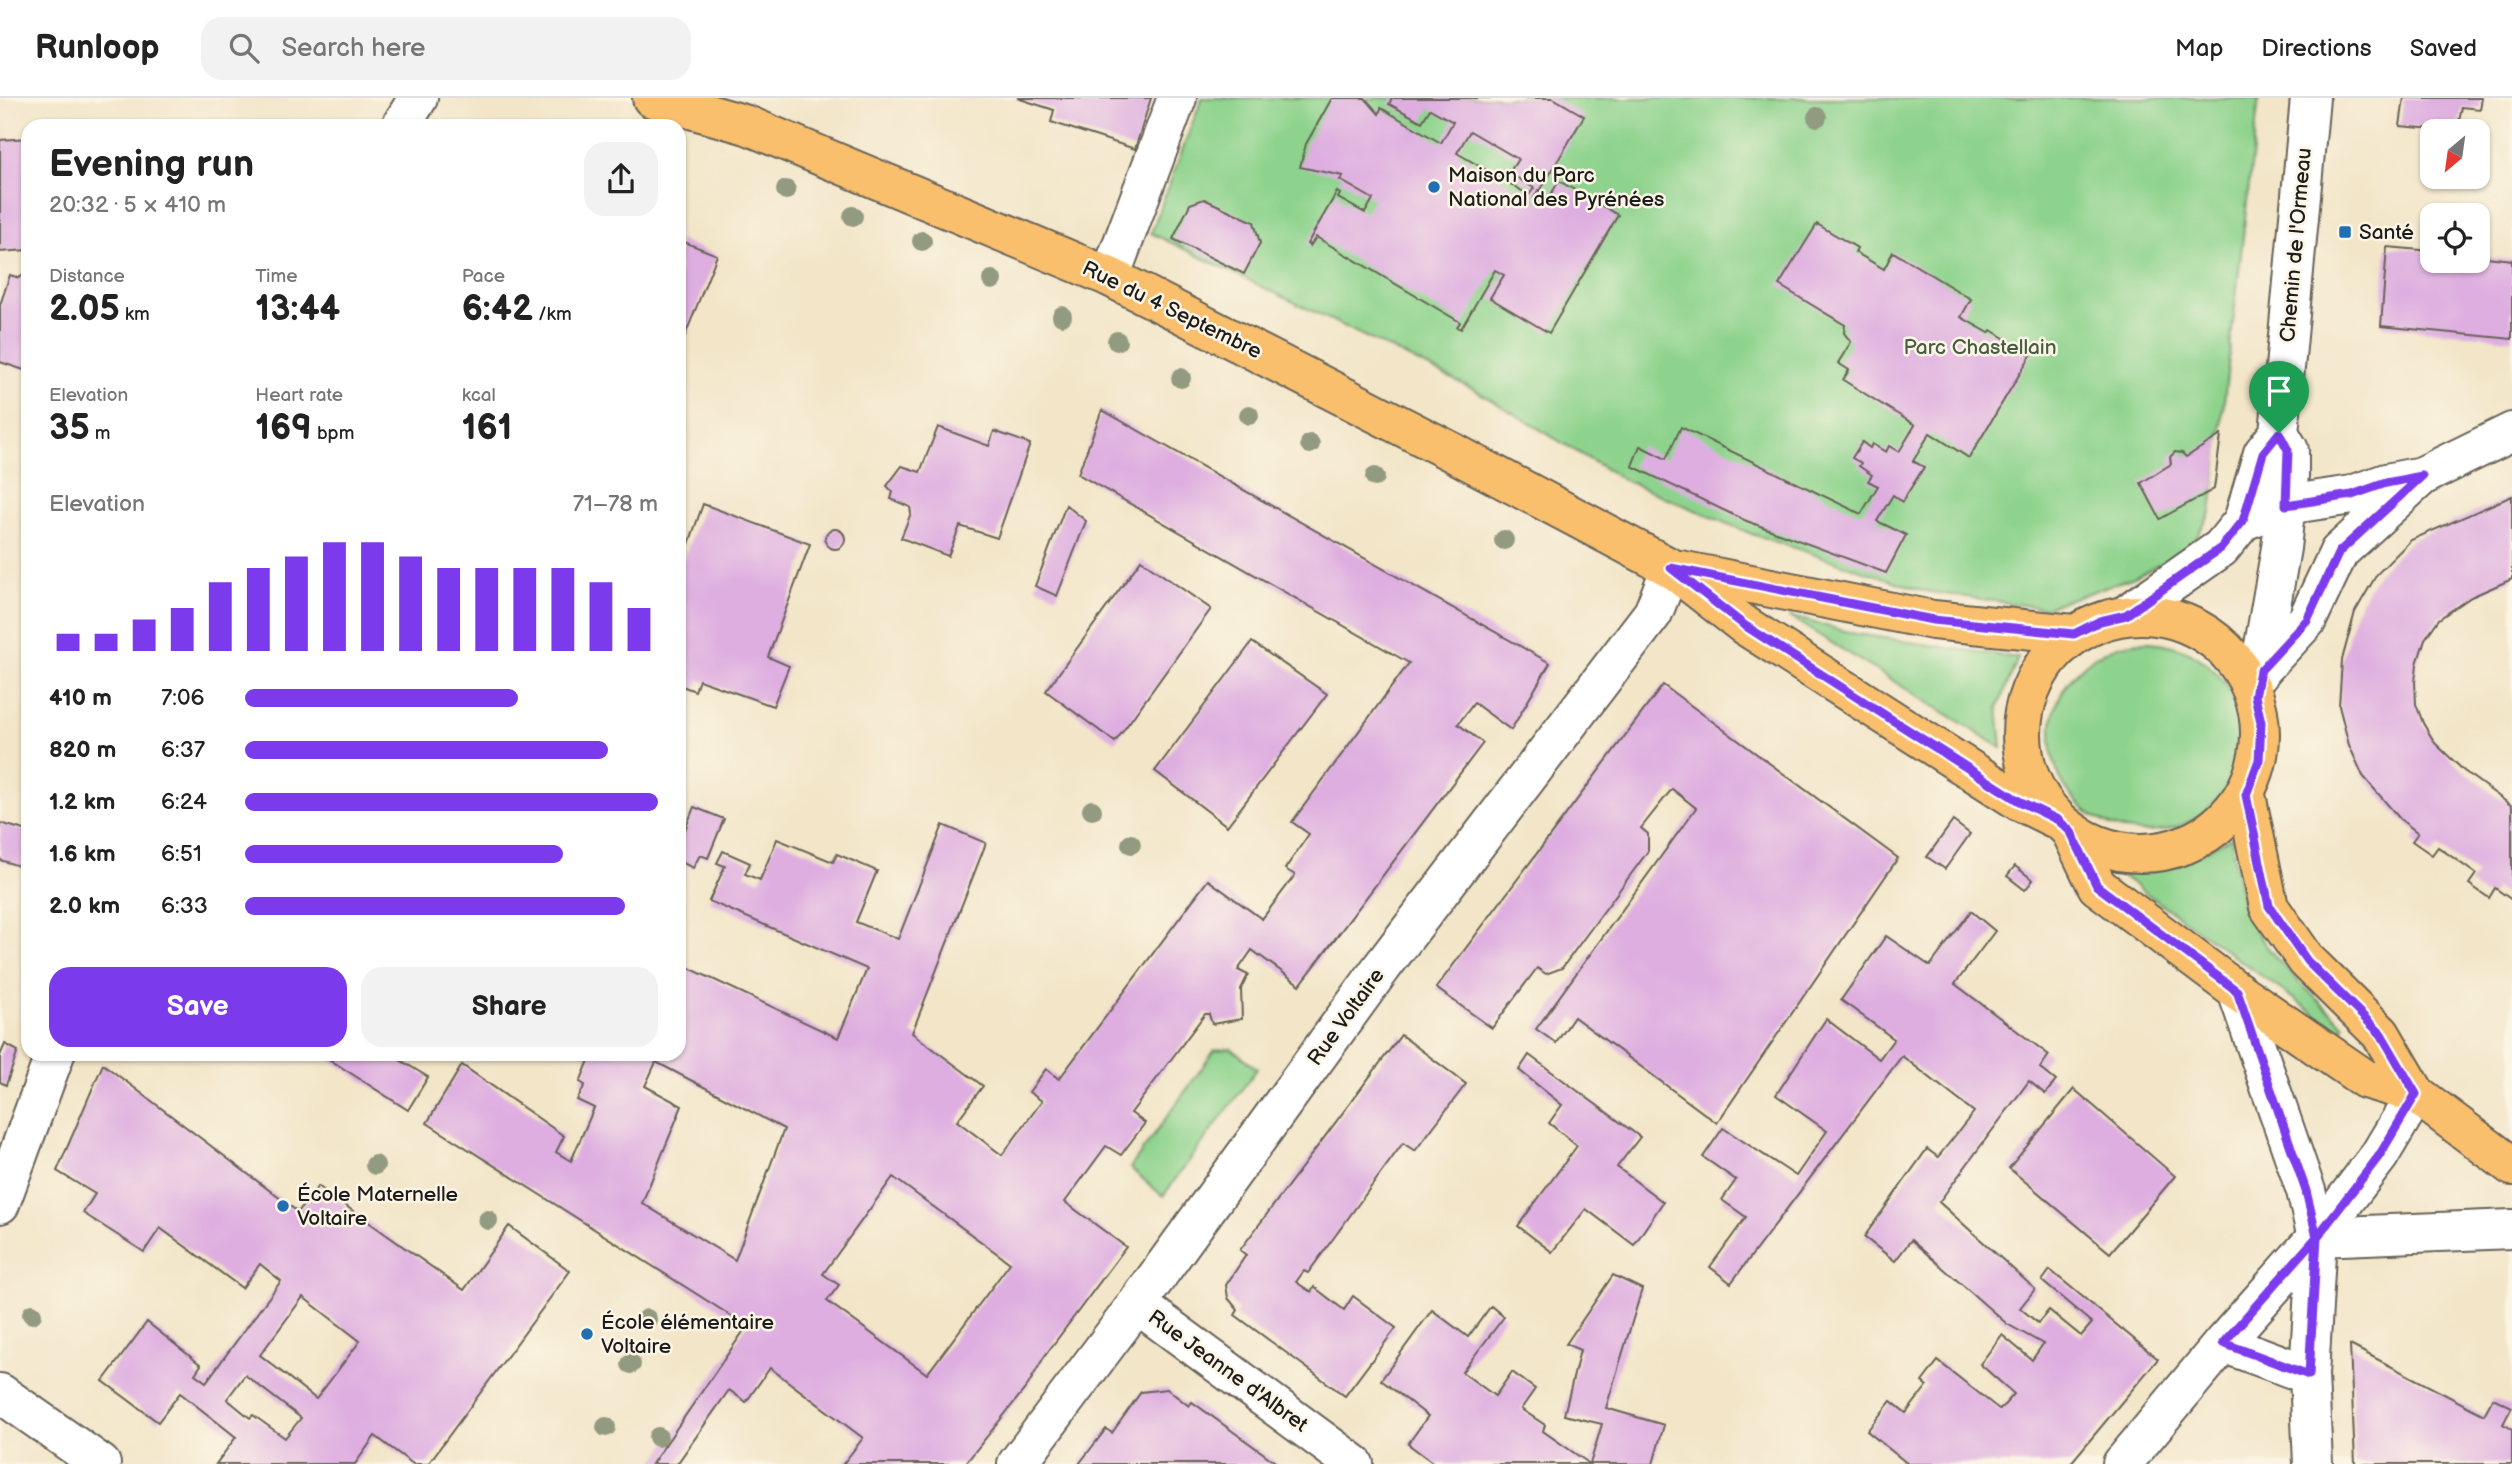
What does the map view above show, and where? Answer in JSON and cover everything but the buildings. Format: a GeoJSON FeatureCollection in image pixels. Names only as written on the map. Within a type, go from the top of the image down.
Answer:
{"type":"FeatureCollection","features":[{"type":"Feature","properties":{"kind":"main road","name":"Rue du 4 Septembre"},"geometry":{"type":"LineString","coordinates":[[653,98],[747,125],[1110,277],[1454,453],[1671,568],[1744,625],[2019,801],[2065,826]]}},
{"type":"Feature","properties":{"kind":"main road","name":"Rue du 4 Septembre"},"geometry":{"type":"LineString","coordinates":[[1671,568],[1933,620],[2074,634]]}},
{"type":"Feature","properties":{"kind":"main road"},"geometry":{"type":"LineString","coordinates":[[2065,826],[2108,849],[2147,854],[2186,846],[2220,825],[2246,795],[2259,760],[2261,722],[2257,684],[2236,660],[2206,633],[2168,617],[2126,615],[2100,621],[2074,634],[2048,657],[2030,688],[2022,723],[2024,758],[2036,792],[2065,826],[2097,886],[2237,991],[2365,1079],[2416,1094],[2512,1166]]}},
{"type":"Feature","properties":{"kind":"main road"},"geometry":{"type":"LineString","coordinates":[[2246,795],[2269,906],[2307,961],[2381,1034],[2416,1094]]}},
{"type":"Feature","properties":{"kind":"street"},"geometry":{"type":"LineString","coordinates":[[405,119],[418,98]]}},
{"type":"Feature","properties":{"kind":"street"},"geometry":{"type":"LineString","coordinates":[[1110,277],[1177,98]]}},
{"type":"Feature","properties":{"kind":"street","name":"Chemin de l'Ormeau"},"geometry":{"type":"LineString","coordinates":[[2257,684],[2286,505],[2288,450],[2279,433],[2310,98]]}},
{"type":"Feature","properties":{"kind":"street"},"geometry":{"type":"LineString","coordinates":[[2243,521],[2286,505],[2352,495],[2386,483],[2422,476],[2512,432]]}},
{"type":"Feature","properties":{"kind":"street","name":"Chemin de l'Ormeau"},"geometry":{"type":"LineString","coordinates":[[2126,615],[2221,548],[2243,521],[2263,453],[2279,433]]}},
{"type":"Feature","properties":{"kind":"street"},"geometry":{"type":"LineString","coordinates":[[2257,684],[2307,620],[2339,552],[2422,476]]}},
{"type":"Feature","properties":{"kind":"street","name":"Rue Voltaire"},"geometry":{"type":"LineString","coordinates":[[1017,1464],[1382,967],[1653,613],[1671,568]]}},
{"type":"Feature","properties":{"kind":"street"},"geometry":{"type":"LineString","coordinates":[[2237,991],[2306,1191],[2317,1237],[2309,1375],[2314,1464]]}},
{"type":"Feature","properties":{"kind":"street"},"geometry":{"type":"LineString","coordinates":[[0,1204],[52,1061]]}},
{"type":"Feature","properties":{"kind":"street"},"geometry":{"type":"LineString","coordinates":[[2122,1464],[2223,1343],[2317,1237],[2379,1156],[2416,1094]]}},
{"type":"Feature","properties":{"kind":"street"},"geometry":{"type":"LineString","coordinates":[[2317,1237],[2512,1229]]}},
{"type":"Feature","properties":{"kind":"street","name":"Rue Jeanne d'Albret"},"geometry":{"type":"LineString","coordinates":[[1137,1304],[1354,1464]]}},
{"type":"Feature","properties":{"kind":"street"},"geometry":{"type":"LineString","coordinates":[[2223,1343],[2309,1375]]}},
{"type":"Feature","properties":{"kind":"street"},"geometry":{"type":"LineString","coordinates":[[0,1393],[101,1464]]}},
{"type":"Feature","properties":{"kind":"green space","name":"Parc Chastellain"},"geometry":{"type":"Polygon","coordinates":[[[1202,98],[2259,98],[2211,513],[2189,549],[2134,577],[2044,608],[1924,591],[1752,534],[1624,480],[1473,389],[1151,233],[1202,98]]]}},
{"type":"Feature","properties":{"kind":"green space"},"geometry":{"type":"Polygon","coordinates":[[[1788,616],[1856,634],[2018,658],[1998,707],[2002,748],[1788,616]]]}},
{"type":"Feature","properties":{"kind":"green space"},"geometry":{"type":"Polygon","coordinates":[[[2146,642],[2182,650],[2199,658],[2213,670],[2225,684],[2233,701],[2241,737],[2233,773],[2225,790],[2213,804],[2199,816],[2182,824],[2146,832],[2110,824],[2093,816],[2079,804],[2067,790],[2059,773],[2051,737],[2059,701],[2067,684],[2079,670],[2093,658],[2110,650],[2146,642]]]}},
{"type":"Feature","properties":{"kind":"green space"},"geometry":{"type":"Polygon","coordinates":[[[2231,837],[2237,877],[2248,916],[2278,960],[2344,1025],[2340,1032],[2122,876],[2133,871],[2175,864],[2231,837]]]}},
{"type":"Feature","properties":{"kind":"green space"},"geometry":{"type":"Polygon","coordinates":[[[1231,1048],[1257,1069],[1163,1196],[1130,1168],[1215,1050],[1231,1048]]]}},
{"type":"Feature","properties":{"kind":"place","name":"Maison du Parc National des Pyrénées"},"geometry":{"type":"Point","coordinates":[1434,187]}},
{"type":"Feature","properties":{"kind":"place","name":"Santé"},"geometry":{"type":"Point","coordinates":[2345,232]}},
{"type":"Feature","properties":{"kind":"place","name":"École Maternelle Voltaire"},"geometry":{"type":"Point","coordinates":[283,1206]}},
{"type":"Feature","properties":{"kind":"place","name":"École élémentaire Voltaire"},"geometry":{"type":"Point","coordinates":[587,1334]}},
{"type":"Feature","properties":{"kind":"route"},"geometry":{"type":"LineString","coordinates":[[2279,433],[2263,453],[2243,521],[2221,548],[2126,615],[2100,621],[2074,634],[1933,620],[1671,568],[1744,625],[2019,801],[2058,820],[2071,832],[2097,886],[2237,991],[2306,1191],[2317,1237],[2309,1375],[2223,1343],[2317,1237],[2379,1156],[2416,1094],[2381,1034],[2307,961],[2269,906],[2246,795],[2259,760],[2261,722],[2255,696],[2260,671],[2307,620],[2339,552],[2422,476],[2386,483],[2352,495],[2286,505],[2288,450],[2279,433]]}}]}
